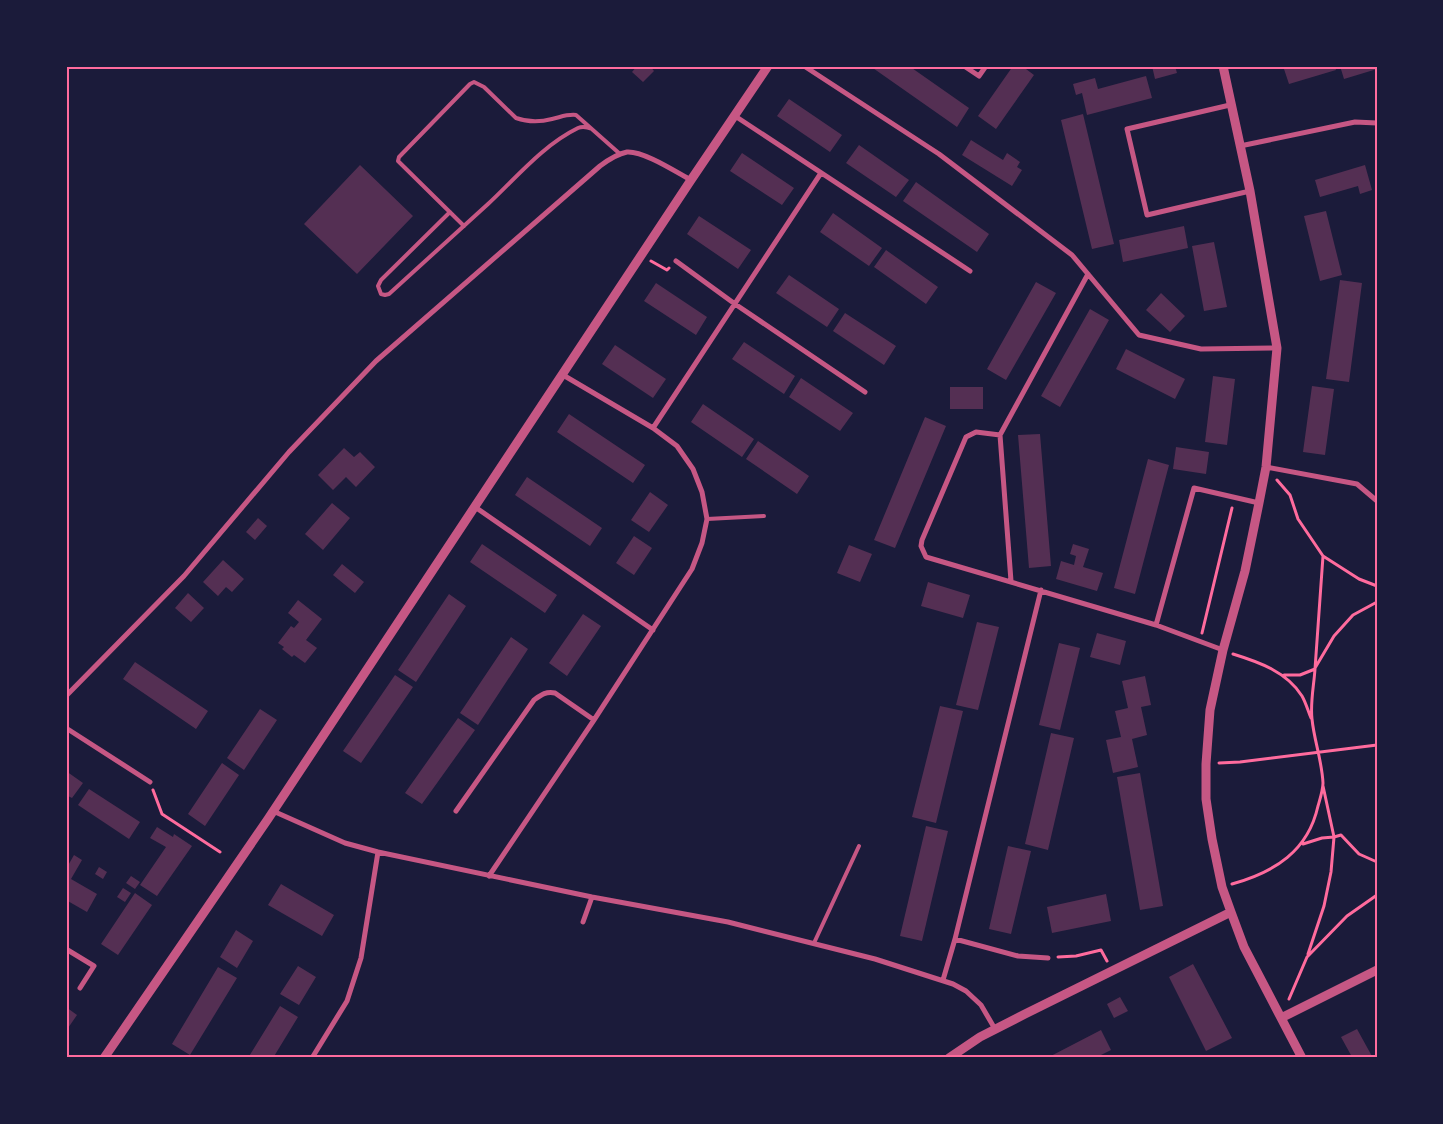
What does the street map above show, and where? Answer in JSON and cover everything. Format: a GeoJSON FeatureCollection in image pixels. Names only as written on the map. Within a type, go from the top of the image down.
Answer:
{"type":"FeatureCollection","features":[{"type":"Feature","properties":{"kind":"street"},"geometry":{"type":"LineString","coordinates":[[104,1058],[273,811],[768,66]]}},
{"type":"Feature","properties":{"kind":"street"},"geometry":{"type":"LineString","coordinates":[[804,66],[939,154],[1072,254],[1139,336],[1201,349],[1278,348]]}},
{"type":"Feature","properties":{"kind":"street"},"geometry":{"type":"LineString","coordinates":[[964,66],[979,76],[986,66]]}},
{"type":"Feature","properties":{"kind":"street"},"geometry":{"type":"LineString","coordinates":[[1223,66],[1250,191],[1278,348],[1266,467],[1245,571],[1223,650],[1210,710],[1206,764],[1206,799],[1222,887],[1231,912],[1244,947],[1302,1058]]}},
{"type":"Feature","properties":{"kind":"street"},"geometry":{"type":"LineString","coordinates":[[1230,105],[1127,129],[1147,215],[1250,191]]}},
{"type":"Feature","properties":{"kind":"street"},"geometry":{"type":"LineString","coordinates":[[735,116],[970,272]]}},
{"type":"Feature","properties":{"kind":"street"},"geometry":{"type":"LineString","coordinates":[[1240,146],[1355,122],[1377,123]]}},
{"type":"Feature","properties":{"kind":"street"},"geometry":{"type":"LineString","coordinates":[[66,696],[184,576],[289,452],[376,361],[600,166],[620,154],[629,152],[642,155],[691,180]]}},
{"type":"Feature","properties":{"kind":"street"},"geometry":{"type":"LineString","coordinates":[[653,428],[821,173]]}},
{"type":"Feature","properties":{"kind":"street"},"geometry":{"type":"LineString","coordinates":[[676,261],[735,304],[865,392]]}},
{"type":"Feature","properties":{"kind":"street"},"geometry":{"type":"LineString","coordinates":[[1011,581],[1000,435],[1088,274]]}},
{"type":"Feature","properties":{"kind":"street"},"geometry":{"type":"LineString","coordinates":[[489,876],[594,720],[692,569],[702,544],[707,519],[702,492],[693,469],[677,446],[653,428],[563,375]]}},
{"type":"Feature","properties":{"kind":"street"},"geometry":{"type":"LineString","coordinates":[[1000,435],[976,432],[966,437],[922,540],[921,546],[926,557],[1156,625],[1223,650]]}},
{"type":"Feature","properties":{"kind":"street"},"geometry":{"type":"LineString","coordinates":[[1266,467],[1357,484],[1377,502]]}},
{"type":"Feature","properties":{"kind":"street"},"geometry":{"type":"LineString","coordinates":[[1156,625],[1194,488],[1259,503]]}},
{"type":"Feature","properties":{"kind":"street"},"geometry":{"type":"LineString","coordinates":[[475,507],[653,630]]}},
{"type":"Feature","properties":{"kind":"street"},"geometry":{"type":"LineString","coordinates":[[943,980],[955,939],[1041,590]]}},
{"type":"Feature","properties":{"kind":"street"},"geometry":{"type":"LineString","coordinates":[[456,811],[534,700],[542,694],[555,693],[594,720]]}},
{"type":"Feature","properties":{"kind":"street"},"geometry":{"type":"LineString","coordinates":[[66,728],[150,782]]}},
{"type":"Feature","properties":{"kind":"street"},"geometry":{"type":"LineString","coordinates":[[273,811],[345,843],[378,852],[592,897],[728,922],[875,959],[943,980],[971,994],[981,1005],[995,1029]]}},
{"type":"Feature","properties":{"kind":"street"},"geometry":{"type":"LineString","coordinates":[[312,1058],[347,1001],[360,958],[378,852]]}},
{"type":"Feature","properties":{"kind":"street"},"geometry":{"type":"LineString","coordinates":[[583,922],[592,897]]}},
{"type":"Feature","properties":{"kind":"street"},"geometry":{"type":"LineString","coordinates":[[949,1058],[995,1029],[1231,912]]}},
{"type":"Feature","properties":{"kind":"street"},"geometry":{"type":"LineString","coordinates":[[955,939],[1018,956],[1048,958]]}},
{"type":"Feature","properties":{"kind":"street"},"geometry":{"type":"LineString","coordinates":[[66,949],[94,966],[80,988]]}},
{"type":"Feature","properties":{"kind":"street"},"geometry":{"type":"LineString","coordinates":[[1281,1018],[1377,970]]}},
{"type":"Feature","properties":{"kind":"lane"},"geometry":{"type":"LineString","coordinates":[[464,226],[398,161],[398,157],[474,82],[479,83],[520,120],[541,121],[570,114],[581,118],[620,154]]}},
{"type":"Feature","properties":{"kind":"lane"},"geometry":{"type":"LineString","coordinates":[[450,212],[381,280],[378,286],[381,294],[389,294],[537,157],[559,139],[580,127],[585,126],[592,129]]}},
{"type":"Feature","properties":{"kind":"lane"},"geometry":{"type":"LineString","coordinates":[[707,519],[764,516]]}},
{"type":"Feature","properties":{"kind":"lane"},"geometry":{"type":"LineString","coordinates":[[814,944],[859,846]]}},
{"type":"Feature","properties":{"kind":"path"},"geometry":{"type":"LineString","coordinates":[[642,255],[667,270],[676,261]]}},
{"type":"Feature","properties":{"kind":"path"},"geometry":{"type":"LineString","coordinates":[[1266,467],[1290,495],[1298,519],[1323,556],[1360,579],[1377,586]]}},
{"type":"Feature","properties":{"kind":"path"},"geometry":{"type":"LineString","coordinates":[[1200,642],[1235,498]]}},
{"type":"Feature","properties":{"kind":"path"},"geometry":{"type":"LineString","coordinates":[[1312,718],[1323,556]]}},
{"type":"Feature","properties":{"kind":"path"},"geometry":{"type":"LineString","coordinates":[[1223,650],[1284,675],[1300,675],[1315,669],[1334,636],[1353,615],[1377,602]]}},
{"type":"Feature","properties":{"kind":"path"},"geometry":{"type":"LineString","coordinates":[[1281,1018],[1307,957],[1324,906],[1331,872],[1334,837],[1312,718],[1302,696],[1284,675]]}},
{"type":"Feature","properties":{"kind":"path"},"geometry":{"type":"LineString","coordinates":[[1206,764],[1319,753],[1377,744]]}},
{"type":"Feature","properties":{"kind":"path"},"geometry":{"type":"LineString","coordinates":[[150,782],[162,814],[220,852]]}},
{"type":"Feature","properties":{"kind":"path"},"geometry":{"type":"LineString","coordinates":[[1222,887],[1267,872],[1302,844],[1316,817],[1323,785]]}},
{"type":"Feature","properties":{"kind":"path"},"geometry":{"type":"LineString","coordinates":[[1302,844],[1341,835],[1359,854],[1377,862]]}},
{"type":"Feature","properties":{"kind":"path"},"geometry":{"type":"LineString","coordinates":[[1307,957],[1347,916],[1377,894]]}},
{"type":"Feature","properties":{"kind":"path"},"geometry":{"type":"LineString","coordinates":[[1048,958],[1076,956],[1101,950],[1112,971]]}},
{"type":"Feature","properties":{"kind":"building"},"geometry":{"type":"Polygon","coordinates":[[[637,66],[650,66],[654,71],[643,82],[632,72],[637,66]]]}},
{"type":"Feature","properties":{"kind":"building"},"geometry":{"type":"Polygon","coordinates":[[[870,66],[909,66],[969,108],[957,127],[870,66]]]}},
{"type":"Feature","properties":{"kind":"building"},"geometry":{"type":"Polygon","coordinates":[[[1013,66],[1022,66],[1034,75],[996,129],[978,116],[1013,66]]]}},
{"type":"Feature","properties":{"kind":"building"},"geometry":{"type":"Polygon","coordinates":[[[1152,66],[1175,66],[1177,73],[1155,79],[1152,66]]]}},
{"type":"Feature","properties":{"kind":"building"},"geometry":{"type":"Polygon","coordinates":[[[1283,66],[1335,66],[1336,70],[1289,84],[1283,66]]]}},
{"type":"Feature","properties":{"kind":"building"},"geometry":{"type":"Polygon","coordinates":[[[1340,66],[1377,66],[1377,69],[1344,79],[1340,66]]]}},
{"type":"Feature","properties":{"kind":"building"},"geometry":{"type":"Polygon","coordinates":[[[1146,76],[1152,98],[1087,115],[1082,93],[1076,95],[1073,84],[1095,78],[1098,89],[1146,76]]]}},
{"type":"Feature","properties":{"kind":"building"},"geometry":{"type":"Polygon","coordinates":[[[789,99],[842,135],[830,152],[777,116],[789,99]]]}},
{"type":"Feature","properties":{"kind":"building"},"geometry":{"type":"Polygon","coordinates":[[[1083,114],[1114,244],[1092,249],[1061,120],[1083,114]]]}},
{"type":"Feature","properties":{"kind":"building"},"geometry":{"type":"Polygon","coordinates":[[[971,140],[1003,160],[1007,153],[1020,162],[1017,167],[1022,170],[1012,186],[962,155],[971,140]]]}},
{"type":"Feature","properties":{"kind":"building"},"geometry":{"type":"Polygon","coordinates":[[[859,145],[909,180],[896,197],[846,163],[859,145]]]}},
{"type":"Feature","properties":{"kind":"building"},"geometry":{"type":"Polygon","coordinates":[[[742,153],[794,188],[782,205],[730,171],[742,153]]]}},
{"type":"Feature","properties":{"kind":"building"},"geometry":{"type":"Polygon","coordinates":[[[360,165],[413,216],[357,274],[304,224],[360,165]]]}},
{"type":"Feature","properties":{"kind":"building"},"geometry":{"type":"Polygon","coordinates":[[[1365,165],[1372,190],[1360,194],[1358,186],[1320,197],[1315,180],[1365,165]]]}},
{"type":"Feature","properties":{"kind":"building"},"geometry":{"type":"Polygon","coordinates":[[[916,182],[989,234],[977,252],[903,201],[916,182]]]}},
{"type":"Feature","properties":{"kind":"building"},"geometry":{"type":"Polygon","coordinates":[[[1326,211],[1342,275],[1320,281],[1304,216],[1326,211]]]}},
{"type":"Feature","properties":{"kind":"building"},"geometry":{"type":"Polygon","coordinates":[[[833,213],[882,248],[869,266],[820,232],[833,213]]]}},
{"type":"Feature","properties":{"kind":"building"},"geometry":{"type":"Polygon","coordinates":[[[699,216],[751,250],[738,269],[687,234],[699,216]]]}},
{"type":"Feature","properties":{"kind":"building"},"geometry":{"type":"Polygon","coordinates":[[[1184,226],[1188,248],[1123,262],[1119,240],[1184,226]]]}},
{"type":"Feature","properties":{"kind":"building"},"geometry":{"type":"Polygon","coordinates":[[[1214,242],[1227,307],[1204,311],[1192,246],[1214,242]]]}},
{"type":"Feature","properties":{"kind":"building"},"geometry":{"type":"Polygon","coordinates":[[[886,250],[938,287],[926,304],[874,267],[886,250]]]}},
{"type":"Feature","properties":{"kind":"building"},"geometry":{"type":"Polygon","coordinates":[[[789,275],[839,309],[827,327],[776,293],[789,275]]]}},
{"type":"Feature","properties":{"kind":"building"},"geometry":{"type":"Polygon","coordinates":[[[1340,280],[1362,283],[1349,382],[1326,379],[1340,280]]]}},
{"type":"Feature","properties":{"kind":"building"},"geometry":{"type":"Polygon","coordinates":[[[1036,282],[1056,293],[1006,380],[987,369],[1036,282]]]}},
{"type":"Feature","properties":{"kind":"building"},"geometry":{"type":"Polygon","coordinates":[[[656,283],[707,317],[696,335],[644,301],[656,283]]]}},
{"type":"Feature","properties":{"kind":"building"},"geometry":{"type":"Polygon","coordinates":[[[1161,293],[1185,316],[1170,332],[1146,310],[1161,293]]]}},
{"type":"Feature","properties":{"kind":"building"},"geometry":{"type":"Polygon","coordinates":[[[1090,309],[1109,320],[1060,407],[1041,396],[1090,309]]]}},
{"type":"Feature","properties":{"kind":"building"},"geometry":{"type":"Polygon","coordinates":[[[845,313],[896,346],[884,365],[833,331],[845,313]]]}},
{"type":"Feature","properties":{"kind":"building"},"geometry":{"type":"Polygon","coordinates":[[[744,342],[795,376],[784,394],[732,359],[744,342]]]}},
{"type":"Feature","properties":{"kind":"building"},"geometry":{"type":"Polygon","coordinates":[[[615,345],[666,379],[653,398],[602,364],[615,345]]]}},
{"type":"Feature","properties":{"kind":"building"},"geometry":{"type":"Polygon","coordinates":[[[1126,349],[1185,379],[1175,399],[1116,369],[1126,349]]]}},
{"type":"Feature","properties":{"kind":"building"},"geometry":{"type":"Polygon","coordinates":[[[1213,376],[1235,379],[1227,445],[1205,442],[1213,376]]]}},
{"type":"Feature","properties":{"kind":"building"},"geometry":{"type":"Polygon","coordinates":[[[801,378],[853,413],[840,431],[789,397],[801,378]]]}},
{"type":"Feature","properties":{"kind":"building"},"geometry":{"type":"Polygon","coordinates":[[[1312,386],[1334,389],[1325,455],[1303,452],[1312,386]]]}},
{"type":"Feature","properties":{"kind":"building"},"geometry":{"type":"Polygon","coordinates":[[[950,387],[983,387],[983,409],[950,409],[950,387]]]}},
{"type":"Feature","properties":{"kind":"building"},"geometry":{"type":"Polygon","coordinates":[[[703,404],[754,439],[742,457],[691,422],[703,404]]]}},
{"type":"Feature","properties":{"kind":"building"},"geometry":{"type":"Polygon","coordinates":[[[569,414],[645,465],[633,483],[557,432],[569,414]]]}},
{"type":"Feature","properties":{"kind":"building"},"geometry":{"type":"Polygon","coordinates":[[[925,417],[946,426],[895,548],[874,540],[925,417]]]}},
{"type":"Feature","properties":{"kind":"building"},"geometry":{"type":"Polygon","coordinates":[[[1040,434],[1051,566],[1029,568],[1018,435],[1040,434]]]}},
{"type":"Feature","properties":{"kind":"building"},"geometry":{"type":"Polygon","coordinates":[[[758,441],[809,476],[797,494],[746,459],[758,441]]]}},
{"type":"Feature","properties":{"kind":"building"},"geometry":{"type":"Polygon","coordinates":[[[1176,447],[1209,452],[1206,474],[1173,469],[1176,447]]]}},
{"type":"Feature","properties":{"kind":"building"},"geometry":{"type":"Polygon","coordinates":[[[344,448],[354,457],[360,452],[375,467],[356,487],[346,477],[333,490],[318,475],[344,448]]]}},
{"type":"Feature","properties":{"kind":"building"},"geometry":{"type":"Polygon","coordinates":[[[1148,459],[1169,465],[1135,594],[1114,588],[1148,459]]]}},
{"type":"Feature","properties":{"kind":"building"},"geometry":{"type":"Polygon","coordinates":[[[527,477],[602,528],[590,546],[515,495],[527,477]]]}},
{"type":"Feature","properties":{"kind":"building"},"geometry":{"type":"Polygon","coordinates":[[[650,492],[668,505],[649,532],[631,520],[650,492]]]}},
{"type":"Feature","properties":{"kind":"building"},"geometry":{"type":"Polygon","coordinates":[[[332,503],[350,518],[323,550],[305,534],[332,503]]]}},
{"type":"Feature","properties":{"kind":"building"},"geometry":{"type":"Polygon","coordinates":[[[258,518],[267,526],[255,540],[246,532],[258,518]]]}},
{"type":"Feature","properties":{"kind":"building"},"geometry":{"type":"Polygon","coordinates":[[[634,536],[652,548],[634,575],[616,563],[634,536]]]}},
{"type":"Feature","properties":{"kind":"building"},"geometry":{"type":"Polygon","coordinates":[[[482,544],[557,595],[545,613],[470,562],[482,544]]]}},
{"type":"Feature","properties":{"kind":"building"},"geometry":{"type":"Polygon","coordinates":[[[1073,544],[1089,549],[1083,567],[1103,573],[1097,591],[1056,579],[1061,561],[1074,565],[1076,556],[1070,554],[1073,544]]]}},
{"type":"Feature","properties":{"kind":"building"},"geometry":{"type":"Polygon","coordinates":[[[849,545],[872,554],[860,582],[837,573],[849,545]]]}},
{"type":"Feature","properties":{"kind":"building"},"geometry":{"type":"Polygon","coordinates":[[[223,560],[244,579],[232,592],[226,587],[218,596],[203,582],[223,560]]]}},
{"type":"Feature","properties":{"kind":"building"},"geometry":{"type":"Polygon","coordinates":[[[342,564],[364,582],[355,593],[333,575],[342,564]]]}},
{"type":"Feature","properties":{"kind":"building"},"geometry":{"type":"Polygon","coordinates":[[[928,582],[970,595],[963,618],[921,606],[928,582]]]}},
{"type":"Feature","properties":{"kind":"building"},"geometry":{"type":"Polygon","coordinates":[[[188,593],[204,608],[191,622],[175,608],[188,593]]]}},
{"type":"Feature","properties":{"kind":"building"},"geometry":{"type":"Polygon","coordinates":[[[449,594],[466,606],[416,682],[398,670],[449,594]]]}},
{"type":"Feature","properties":{"kind":"building"},"geometry":{"type":"Polygon","coordinates":[[[298,600],[322,619],[306,640],[317,648],[305,663],[294,655],[292,657],[278,643],[291,626],[294,628],[299,622],[288,613],[298,600]]]}},
{"type":"Feature","properties":{"kind":"building"},"geometry":{"type":"Polygon","coordinates":[[[583,614],[601,626],[567,676],[549,663],[583,614]]]}},
{"type":"Feature","properties":{"kind":"building"},"geometry":{"type":"Polygon","coordinates":[[[977,622],[999,627],[978,710],[956,705],[977,622]]]}},
{"type":"Feature","properties":{"kind":"building"},"geometry":{"type":"Polygon","coordinates":[[[1097,633],[1126,641],[1120,665],[1090,657],[1097,633]]]}},
{"type":"Feature","properties":{"kind":"building"},"geometry":{"type":"Polygon","coordinates":[[[511,637],[528,649],[478,725],[460,713],[511,637]]]}},
{"type":"Feature","properties":{"kind":"building"},"geometry":{"type":"Polygon","coordinates":[[[1059,643],[1080,648],[1060,730],[1039,725],[1059,643]]]}},
{"type":"Feature","properties":{"kind":"building"},"geometry":{"type":"Polygon","coordinates":[[[135,662],[208,711],[196,729],[123,679],[135,662]]]}},
{"type":"Feature","properties":{"kind":"building"},"geometry":{"type":"Polygon","coordinates":[[[395,675],[413,687],[361,763],[343,751],[395,675]]]}},
{"type":"Feature","properties":{"kind":"building"},"geometry":{"type":"Polygon","coordinates":[[[1145,676],[1151,705],[1141,707],[1147,735],[1132,739],[1138,767],[1113,773],[1106,740],[1121,737],[1115,711],[1128,708],[1122,681],[1145,676]]]}},
{"type":"Feature","properties":{"kind":"building"},"geometry":{"type":"Polygon","coordinates":[[[940,706],[963,711],[936,823],[912,817],[940,706]]]}},
{"type":"Feature","properties":{"kind":"building"},"geometry":{"type":"Polygon","coordinates":[[[260,709],[277,720],[244,770],[227,758],[260,709]]]}},
{"type":"Feature","properties":{"kind":"building"},"geometry":{"type":"Polygon","coordinates":[[[458,718],[475,730],[422,804],[405,793],[458,718]]]}},
{"type":"Feature","properties":{"kind":"building"},"geometry":{"type":"Polygon","coordinates":[[[1051,733],[1074,738],[1048,850],[1025,844],[1051,733]]]}},
{"type":"Feature","properties":{"kind":"building"},"geometry":{"type":"Polygon","coordinates":[[[222,763],[239,775],[205,826],[188,814],[222,763]]]}},
{"type":"Feature","properties":{"kind":"building"},"geometry":{"type":"Polygon","coordinates":[[[66,771],[83,783],[72,798],[66,795],[66,771]]]}},
{"type":"Feature","properties":{"kind":"building"},"geometry":{"type":"Polygon","coordinates":[[[1140,773],[1163,906],[1140,910],[1117,777],[1140,773]]]}},
{"type":"Feature","properties":{"kind":"building"},"geometry":{"type":"Polygon","coordinates":[[[89,789],[140,822],[129,839],[78,805],[89,789]]]}},
{"type":"Feature","properties":{"kind":"building"},"geometry":{"type":"Polygon","coordinates":[[[926,826],[948,831],[922,941],[900,936],[926,826]]]}},
{"type":"Feature","properties":{"kind":"building"},"geometry":{"type":"Polygon","coordinates":[[[157,827],[173,837],[174,834],[192,846],[157,896],[140,885],[166,847],[150,838],[157,827]]]}},
{"type":"Feature","properties":{"kind":"building"},"geometry":{"type":"Polygon","coordinates":[[[1008,846],[1031,851],[1011,934],[989,929],[1008,846]]]}},
{"type":"Feature","properties":{"kind":"building"},"geometry":{"type":"Polygon","coordinates":[[[74,855],[82,860],[71,879],[97,894],[87,912],[66,900],[66,869],[74,855]]]}},
{"type":"Feature","properties":{"kind":"building"},"geometry":{"type":"Polygon","coordinates":[[[99,867],[107,872],[103,879],[95,874],[99,867]]]}},
{"type":"Feature","properties":{"kind":"building"},"geometry":{"type":"Polygon","coordinates":[[[131,876],[140,882],[135,889],[126,883],[131,876]]]}},
{"type":"Feature","properties":{"kind":"building"},"geometry":{"type":"Polygon","coordinates":[[[281,884],[334,915],[322,936],[268,905],[281,884]]]}},
{"type":"Feature","properties":{"kind":"building"},"geometry":{"type":"Polygon","coordinates":[[[123,888],[131,893],[125,902],[117,897],[123,888]]]}},
{"type":"Feature","properties":{"kind":"building"},"geometry":{"type":"Polygon","coordinates":[[[135,893],[152,905],[118,955],[101,944],[135,893]]]}},
{"type":"Feature","properties":{"kind":"building"},"geometry":{"type":"Polygon","coordinates":[[[1106,894],[1111,921],[1052,933],[1047,907],[1106,894]]]}},
{"type":"Feature","properties":{"kind":"building"},"geometry":{"type":"Polygon","coordinates":[[[236,930],[253,941],[237,968],[220,957],[236,930]]]}},
{"type":"Feature","properties":{"kind":"building"},"geometry":{"type":"Polygon","coordinates":[[[1193,964],[1232,1038],[1206,1051],[1169,977],[1193,964]]]}},
{"type":"Feature","properties":{"kind":"building"},"geometry":{"type":"Polygon","coordinates":[[[298,966],[316,977],[299,1005],[280,994],[298,966]]]}},
{"type":"Feature","properties":{"kind":"building"},"geometry":{"type":"Polygon","coordinates":[[[218,967],[237,978],[190,1055],[172,1044],[218,967]]]}},
{"type":"Feature","properties":{"kind":"building"},"geometry":{"type":"Polygon","coordinates":[[[1120,997],[1128,1011],[1114,1018],[1107,1004],[1120,997]]]}},
{"type":"Feature","properties":{"kind":"building"},"geometry":{"type":"Polygon","coordinates":[[[280,1006],[298,1017],[273,1058],[248,1058],[280,1006]]]}},
{"type":"Feature","properties":{"kind":"building"},"geometry":{"type":"Polygon","coordinates":[[[66,1007],[77,1015],[66,1031],[66,1007]]]}},
{"type":"Feature","properties":{"kind":"building"},"geometry":{"type":"Polygon","coordinates":[[[1357,1029],[1373,1058],[1352,1057],[1341,1037],[1357,1029]]]}},
{"type":"Feature","properties":{"kind":"building"},"geometry":{"type":"Polygon","coordinates":[[[1101,1030],[1111,1050],[1095,1058],[1047,1058],[1101,1030]]]}}]}
